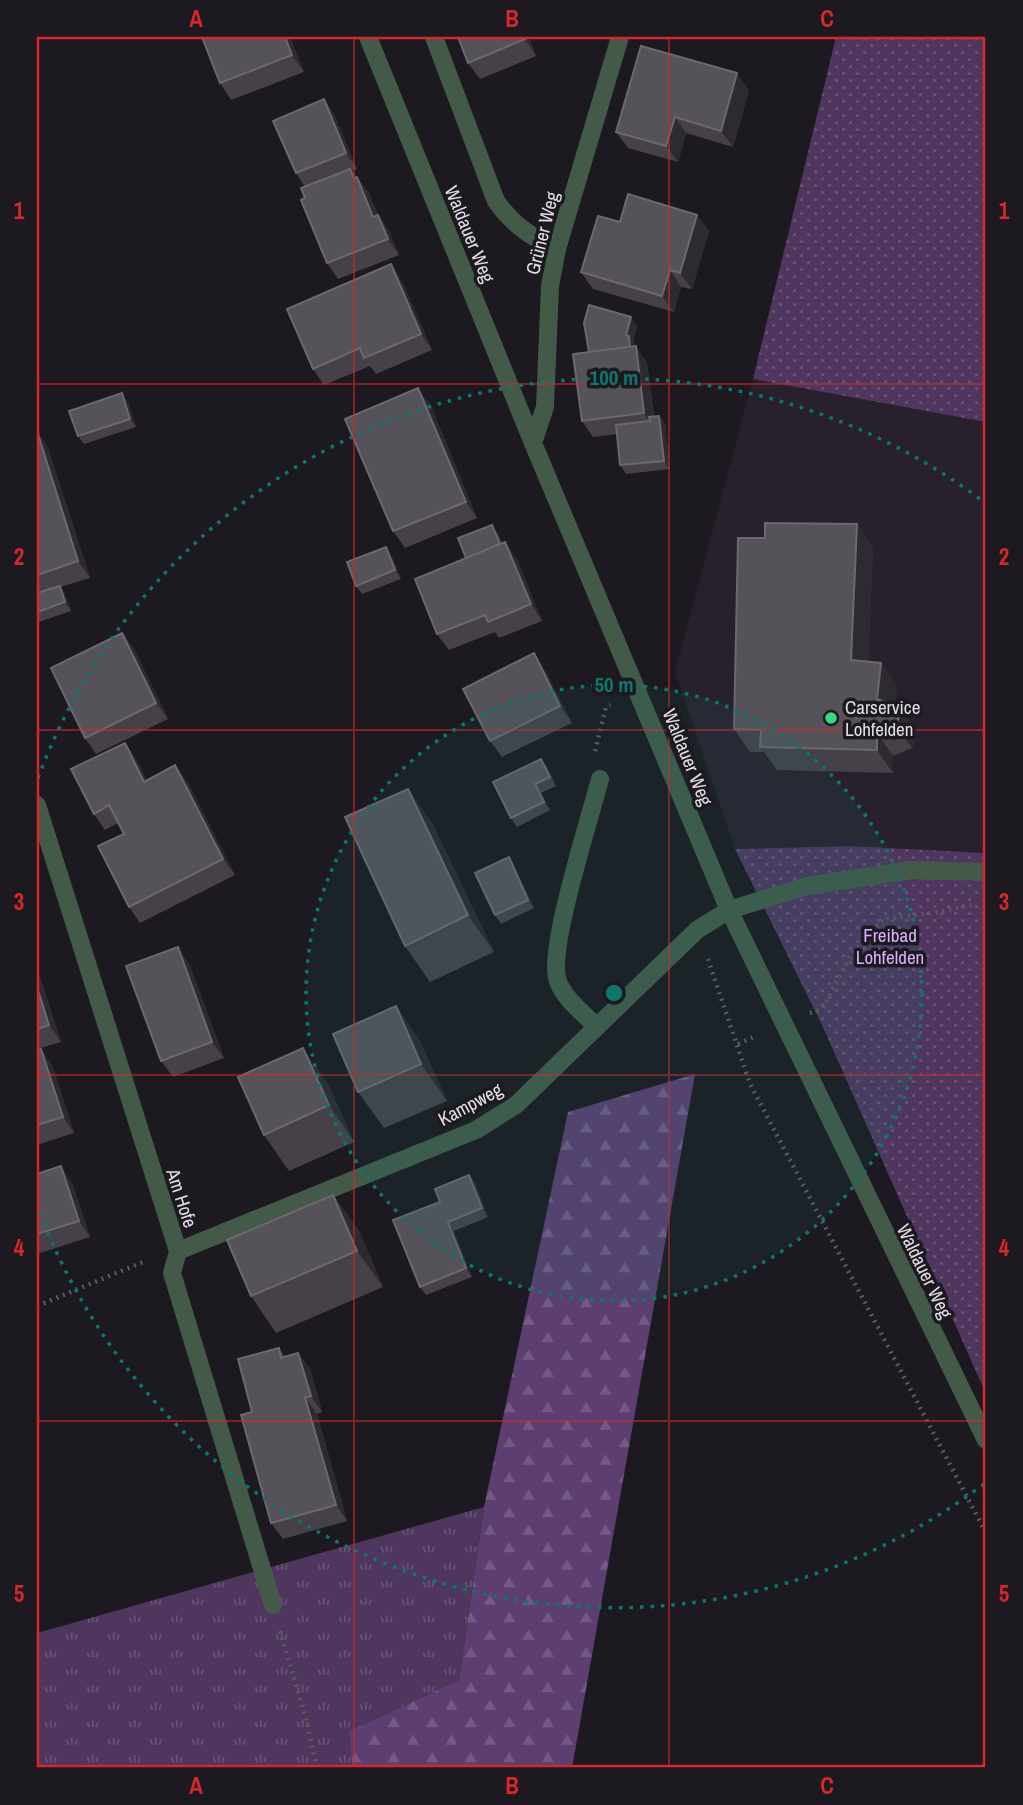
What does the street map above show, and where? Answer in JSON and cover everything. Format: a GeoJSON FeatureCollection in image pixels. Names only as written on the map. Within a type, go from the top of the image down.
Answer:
{"type":"FeatureCollection","features":[{"type":"Feature","properties":{"kind":"street","name":"Waldauer Weg"},"geometry":{"type":"LineString","coordinates":[[368,37],[533,443],[729,910],[986,1440]]}},
{"type":"Feature","properties":{"kind":"street"},"geometry":{"type":"LineString","coordinates":[[434,37],[496,201],[509,220],[532,237],[557,249]]}},
{"type":"Feature","properties":{"kind":"street","name":"Grüner Weg"},"geometry":{"type":"LineString","coordinates":[[533,443],[545,407],[550,286],[557,249],[620,37]]}},
{"type":"Feature","properties":{"kind":"street"},"geometry":{"type":"LineString","coordinates":[[597,1027],[569,999],[557,978],[558,944],[600,779]]}},
{"type":"Feature","properties":{"kind":"street","name":"Am Hofe"},"geometry":{"type":"LineString","coordinates":[[37,805],[178,1251],[172,1273],[273,1605]]}},
{"type":"Feature","properties":{"kind":"street","name":"Kampweg"},"geometry":{"type":"LineString","coordinates":[[178,1251],[476,1130],[516,1105],[697,930],[729,910],[807,886],[910,870],[986,872]]}},
{"type":"Feature","properties":{"kind":"path"},"geometry":{"type":"LineString","coordinates":[[600,779],[593,758],[606,707],[639,693]]}},
{"type":"Feature","properties":{"kind":"path"},"geometry":{"type":"LineString","coordinates":[[738,1044],[822,1009],[851,955],[883,919],[933,913],[982,902]]}},
{"type":"Feature","properties":{"kind":"path"},"geometry":{"type":"LineString","coordinates":[[697,930],[750,1084],[986,1533]]}},
{"type":"Feature","properties":{"kind":"path"},"geometry":{"type":"LineString","coordinates":[[37,1306],[178,1251]]}},
{"type":"Feature","properties":{"kind":"path"},"geometry":{"type":"LineString","coordinates":[[273,1605],[306,1718],[317,1768]]}},
{"type":"Feature","properties":{"kind":"shaded area"},"geometry":{"type":"Polygon","coordinates":[[[753,379],[986,422],[986,853],[850,846],[735,849],[675,672],[753,379]]]}},
{"type":"Feature","properties":{"kind":"green space"},"geometry":{"type":"Polygon","coordinates":[[[836,37],[986,37],[986,422],[753,379],[836,37]]]}},
{"type":"Feature","properties":{"kind":"green space","name":"Freibad Lohfelden"},"geometry":{"type":"Polygon","coordinates":[[[850,846],[986,853],[986,1394],[822,1025],[735,849],[850,846]]]}},
{"type":"Feature","properties":{"kind":"green space"},"geometry":{"type":"Polygon","coordinates":[[[695,1074],[572,1768],[352,1768],[349,1731],[459,1680],[484,1507],[568,1112],[695,1074]]]}},
{"type":"Feature","properties":{"kind":"green space"},"geometry":{"type":"Polygon","coordinates":[[[484,1507],[459,1680],[349,1731],[352,1768],[37,1768],[37,1633],[484,1507]]]}},
{"type":"Feature","properties":{"kind":"building"},"geometry":{"type":"Polygon","coordinates":[[[202,37],[285,37],[292,55],[220,83],[202,37]]]}},
{"type":"Feature","properties":{"kind":"building"},"geometry":{"type":"Polygon","coordinates":[[[458,37],[524,37],[525,39],[468,63],[458,37]]]}},
{"type":"Feature","properties":{"kind":"building"},"geometry":{"type":"Polygon","coordinates":[[[641,46],[737,73],[721,131],[675,117],[666,146],[616,132],[641,46]]]}},
{"type":"Feature","properties":{"kind":"building"},"geometry":{"type":"Polygon","coordinates":[[[324,99],[346,153],[296,173],[273,121],[324,99]]]}},
{"type":"Feature","properties":{"kind":"building"},"geometry":{"type":"Polygon","coordinates":[[[350,169],[354,178],[357,177],[373,217],[378,215],[388,239],[327,263],[301,200],[305,198],[301,188],[350,169]]]}},
{"type":"Feature","properties":{"kind":"building"},"geometry":{"type":"Polygon","coordinates":[[[628,194],[697,215],[680,273],[670,270],[662,296],[581,272],[598,216],[620,222],[628,194]]]}},
{"type":"Feature","properties":{"kind":"building"},"geometry":{"type":"Polygon","coordinates":[[[391,264],[421,334],[364,358],[360,348],[313,369],[287,309],[391,264]]]}},
{"type":"Feature","properties":{"kind":"building"},"geometry":{"type":"Polygon","coordinates":[[[589,305],[631,317],[626,335],[629,336],[630,347],[589,352],[584,323],[589,305]]]}},
{"type":"Feature","properties":{"kind":"building"},"geometry":{"type":"Polygon","coordinates":[[[636,346],[644,413],[582,421],[573,354],[636,346]]]}},
{"type":"Feature","properties":{"kind":"building"},"geometry":{"type":"Polygon","coordinates":[[[418,388],[466,502],[393,531],[345,419],[418,388]]]}},
{"type":"Feature","properties":{"kind":"building"},"geometry":{"type":"Polygon","coordinates":[[[122,393],[130,419],[78,436],[69,411],[122,393]]]}},
{"type":"Feature","properties":{"kind":"building"},"geometry":{"type":"Polygon","coordinates":[[[659,416],[664,461],[620,465],[616,425],[650,421],[649,417],[659,416]]]}},
{"type":"Feature","properties":{"kind":"building"},"geometry":{"type":"Polygon","coordinates":[[[37,431],[78,561],[37,575],[37,431]]]}},
{"type":"Feature","properties":{"kind":"building"},"geometry":{"type":"Polygon","coordinates":[[[765,523],[857,524],[851,660],[881,663],[877,699],[897,706],[899,717],[896,725],[877,733],[877,750],[760,747],[761,730],[734,729],[738,538],[765,538],[765,523]]]}},
{"type":"Feature","properties":{"kind":"building"},"geometry":{"type":"Polygon","coordinates":[[[492,525],[500,544],[466,558],[458,538],[492,525]]]}},
{"type":"Feature","properties":{"kind":"building"},"geometry":{"type":"Polygon","coordinates":[[[505,542],[531,604],[488,622],[485,615],[437,634],[415,579],[505,542]]]}},
{"type":"Feature","properties":{"kind":"building"},"geometry":{"type":"Polygon","coordinates":[[[386,547],[395,570],[356,586],[347,562],[386,547]]]}},
{"type":"Feature","properties":{"kind":"building"},"geometry":{"type":"Polygon","coordinates":[[[60,586],[65,602],[37,612],[37,593],[60,586]]]}},
{"type":"Feature","properties":{"kind":"building"},"geometry":{"type":"Polygon","coordinates":[[[122,633],[156,703],[85,738],[51,668],[122,633]]]}},
{"type":"Feature","properties":{"kind":"building"},"geometry":{"type":"Polygon","coordinates":[[[534,653],[560,706],[490,741],[463,689],[534,653]]]}},
{"type":"Feature","properties":{"kind":"building"},"geometry":{"type":"Polygon","coordinates":[[[125,743],[144,782],[175,765],[223,859],[129,907],[98,846],[124,834],[109,805],[94,814],[71,769],[125,743]]]}},
{"type":"Feature","properties":{"kind":"building"},"geometry":{"type":"Polygon","coordinates":[[[541,759],[550,777],[535,784],[544,802],[511,818],[493,782],[541,759]]]}},
{"type":"Feature","properties":{"kind":"building"},"geometry":{"type":"Polygon","coordinates":[[[408,789],[468,915],[405,946],[345,817],[408,789]]]}},
{"type":"Feature","properties":{"kind":"building"},"geometry":{"type":"Polygon","coordinates":[[[509,857],[528,900],[495,915],[475,873],[509,857]]]}},
{"type":"Feature","properties":{"kind":"building"},"geometry":{"type":"Polygon","coordinates":[[[178,947],[212,1042],[161,1061],[126,966],[178,947]]]}},
{"type":"Feature","properties":{"kind":"building"},"geometry":{"type":"Polygon","coordinates":[[[37,987],[49,1025],[37,1029],[37,987]]]}},
{"type":"Feature","properties":{"kind":"building"},"geometry":{"type":"Polygon","coordinates":[[[396,1006],[421,1064],[358,1092],[333,1034],[396,1006]]]}},
{"type":"Feature","properties":{"kind":"building"},"geometry":{"type":"Polygon","coordinates":[[[303,1048],[329,1105],[264,1135],[238,1077],[303,1048]]]}},
{"type":"Feature","properties":{"kind":"building"},"geometry":{"type":"Polygon","coordinates":[[[41,1049],[63,1117],[37,1125],[37,1050],[41,1049]]]}},
{"type":"Feature","properties":{"kind":"building"},"geometry":{"type":"Polygon","coordinates":[[[61,1166],[79,1221],[37,1234],[37,1174],[61,1166]]]}},
{"type":"Feature","properties":{"kind":"building"},"geometry":{"type":"Polygon","coordinates":[[[469,1175],[482,1208],[448,1222],[466,1268],[420,1287],[393,1220],[440,1202],[435,1189],[469,1175]]]}},
{"type":"Feature","properties":{"kind":"building"},"geometry":{"type":"Polygon","coordinates":[[[333,1195],[357,1251],[251,1296],[227,1240],[333,1195]]]}},
{"type":"Feature","properties":{"kind":"building"},"geometry":{"type":"Polygon","coordinates":[[[279,1348],[281,1358],[298,1353],[311,1396],[305,1397],[336,1505],[271,1523],[241,1415],[252,1412],[238,1359],[279,1348]]]}},
{"type":"Feature","properties":{"kind":"place","name":"Carservice Lohfelden"},"geometry":{"type":"Point","coordinates":[831,718]}}]}
